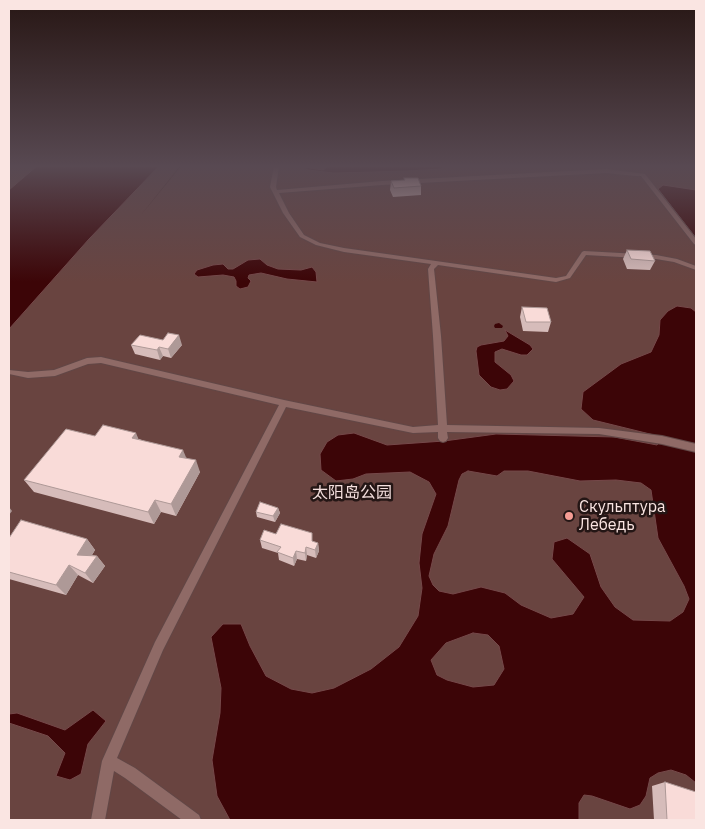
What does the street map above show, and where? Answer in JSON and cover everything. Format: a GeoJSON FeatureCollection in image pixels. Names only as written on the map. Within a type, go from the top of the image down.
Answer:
{"type":"FeatureCollection","features":[{"type":"Feature","properties":{"kind":"street"},"geometry":{"type":"LineString","coordinates":[[282,205],[302,236],[318,244],[344,250],[556,280],[568,277],[584,253],[656,257],[675,260],[696,268]]}},
{"type":"Feature","properties":{"kind":"street"},"geometry":{"type":"LineString","coordinates":[[666,205],[696,243]]}},
{"type":"Feature","properties":{"kind":"street"},"geometry":{"type":"LineString","coordinates":[[436,263],[431,269],[443,433]]}},
{"type":"Feature","properties":{"kind":"street"},"geometry":{"type":"LineString","coordinates":[[11,372],[28,375],[55,373],[86,361],[101,360],[284,404],[412,430],[443,433],[599,431],[662,440],[693,447]]}},
{"type":"Feature","properties":{"kind":"street"},"geometry":{"type":"LineString","coordinates":[[98,820],[109,761],[159,646],[284,404]]}},
{"type":"Feature","properties":{"kind":"street"},"geometry":{"type":"LineString","coordinates":[[109,761],[194,820]]}},
{"type":"Feature","properties":{"kind":"green space","name":"太阳岛公园"},"geometry":{"type":"Polygon","coordinates":[[[122,205],[149,205],[141,215],[149,205],[696,205],[696,820],[9,820],[9,329],[122,205]]]}},
{"type":"Feature","properties":{"kind":"shaded area"},"geometry":{"type":"Polygon","coordinates":[[[9,205],[122,205],[89,239],[9,329],[9,205]]]}},
{"type":"Feature","properties":{"kind":"shaded area"},"geometry":{"type":"Polygon","coordinates":[[[670,205],[696,205],[696,238],[670,205]]]}},
{"type":"Feature","properties":{"kind":"shaded area"},"geometry":{"type":"Polygon","coordinates":[[[260,259],[267,265],[278,269],[301,270],[312,267],[316,272],[317,282],[287,279],[261,273],[249,275],[248,278],[251,281],[248,287],[240,289],[236,286],[234,277],[223,275],[198,277],[194,274],[197,270],[213,265],[223,264],[228,269],[233,269],[248,260],[260,259]]]}},
{"type":"Feature","properties":{"kind":"shaded area"},"geometry":{"type":"Polygon","coordinates":[[[677,306],[691,308],[696,312],[696,444],[692,443],[689,446],[696,453],[696,783],[686,775],[671,770],[658,773],[650,778],[646,796],[640,805],[630,809],[584,795],[579,803],[579,820],[230,820],[217,796],[212,760],[220,713],[221,688],[211,637],[223,624],[241,624],[266,676],[291,689],[312,693],[334,688],[371,669],[399,647],[418,616],[422,588],[419,563],[422,534],[436,494],[429,482],[410,472],[366,474],[353,479],[336,481],[321,470],[320,454],[327,442],[338,435],[354,433],[387,445],[444,441],[496,434],[614,437],[657,445],[661,440],[654,435],[593,420],[581,409],[583,392],[621,364],[651,352],[659,335],[660,320],[668,311],[677,306]],[[468,471],[462,474],[459,480],[448,526],[434,554],[429,576],[433,585],[439,591],[453,594],[481,587],[505,593],[521,605],[551,618],[573,614],[584,597],[552,559],[554,542],[567,538],[590,554],[601,587],[615,607],[633,620],[670,621],[683,612],[689,599],[658,538],[651,490],[641,483],[616,480],[580,481],[528,471],[504,471],[497,476],[468,471]],[[473,633],[446,643],[431,660],[437,675],[447,680],[473,687],[494,685],[504,669],[499,646],[488,635],[473,633]]]}},
{"type":"Feature","properties":{"kind":"shaded area"},"geometry":{"type":"Polygon","coordinates":[[[505,330],[530,345],[533,349],[527,355],[502,349],[495,352],[495,362],[511,375],[514,381],[507,389],[500,390],[491,387],[479,375],[476,351],[477,347],[481,345],[504,341],[508,336],[505,330]]]}},
{"type":"Feature","properties":{"kind":"shaded area"},"geometry":{"type":"Polygon","coordinates":[[[93,710],[106,721],[88,744],[81,774],[70,780],[56,776],[65,753],[48,736],[9,723],[9,714],[17,713],[65,730],[93,710]]]}},
{"type":"Feature","properties":{"kind":"building"},"geometry":{"type":"Polygon","coordinates":[[[627,250],[650,251],[655,261],[631,259],[627,250]]]}},
{"type":"Feature","properties":{"kind":"building"},"geometry":{"type":"Polygon","coordinates":[[[522,307],[547,308],[551,322],[526,322],[522,307]]]}},
{"type":"Feature","properties":{"kind":"building"},"geometry":{"type":"Polygon","coordinates":[[[168,333],[179,335],[168,349],[159,347],[157,350],[131,345],[140,335],[163,340],[168,333]]]}},
{"type":"Feature","properties":{"kind":"building"},"geometry":{"type":"Polygon","coordinates":[[[103,425],[136,433],[132,438],[183,450],[179,457],[196,460],[171,504],[155,500],[148,512],[24,480],[66,429],[95,436],[103,425]]]}},
{"type":"Feature","properties":{"kind":"building"},"geometry":{"type":"Polygon","coordinates":[[[260,502],[278,508],[273,516],[256,512],[260,502]]]}},
{"type":"Feature","properties":{"kind":"building"},"geometry":{"type":"Polygon","coordinates":[[[21,520],[87,539],[77,555],[97,556],[85,573],[69,565],[56,585],[9,572],[9,538],[21,520]]]}},
{"type":"Feature","properties":{"kind":"building"},"geometry":{"type":"Polygon","coordinates":[[[281,524],[312,533],[312,541],[318,543],[315,550],[306,547],[305,553],[296,551],[293,558],[277,552],[281,547],[260,540],[264,530],[276,534],[281,524]]]}},
{"type":"Feature","properties":{"kind":"building"},"geometry":{"type":"Polygon","coordinates":[[[665,782],[696,792],[696,820],[667,820],[665,782]]]}},
{"type":"Feature","properties":{"kind":"place","name":"Скульптура Лебедь"},"geometry":{"type":"Point","coordinates":[569,516]}}]}
